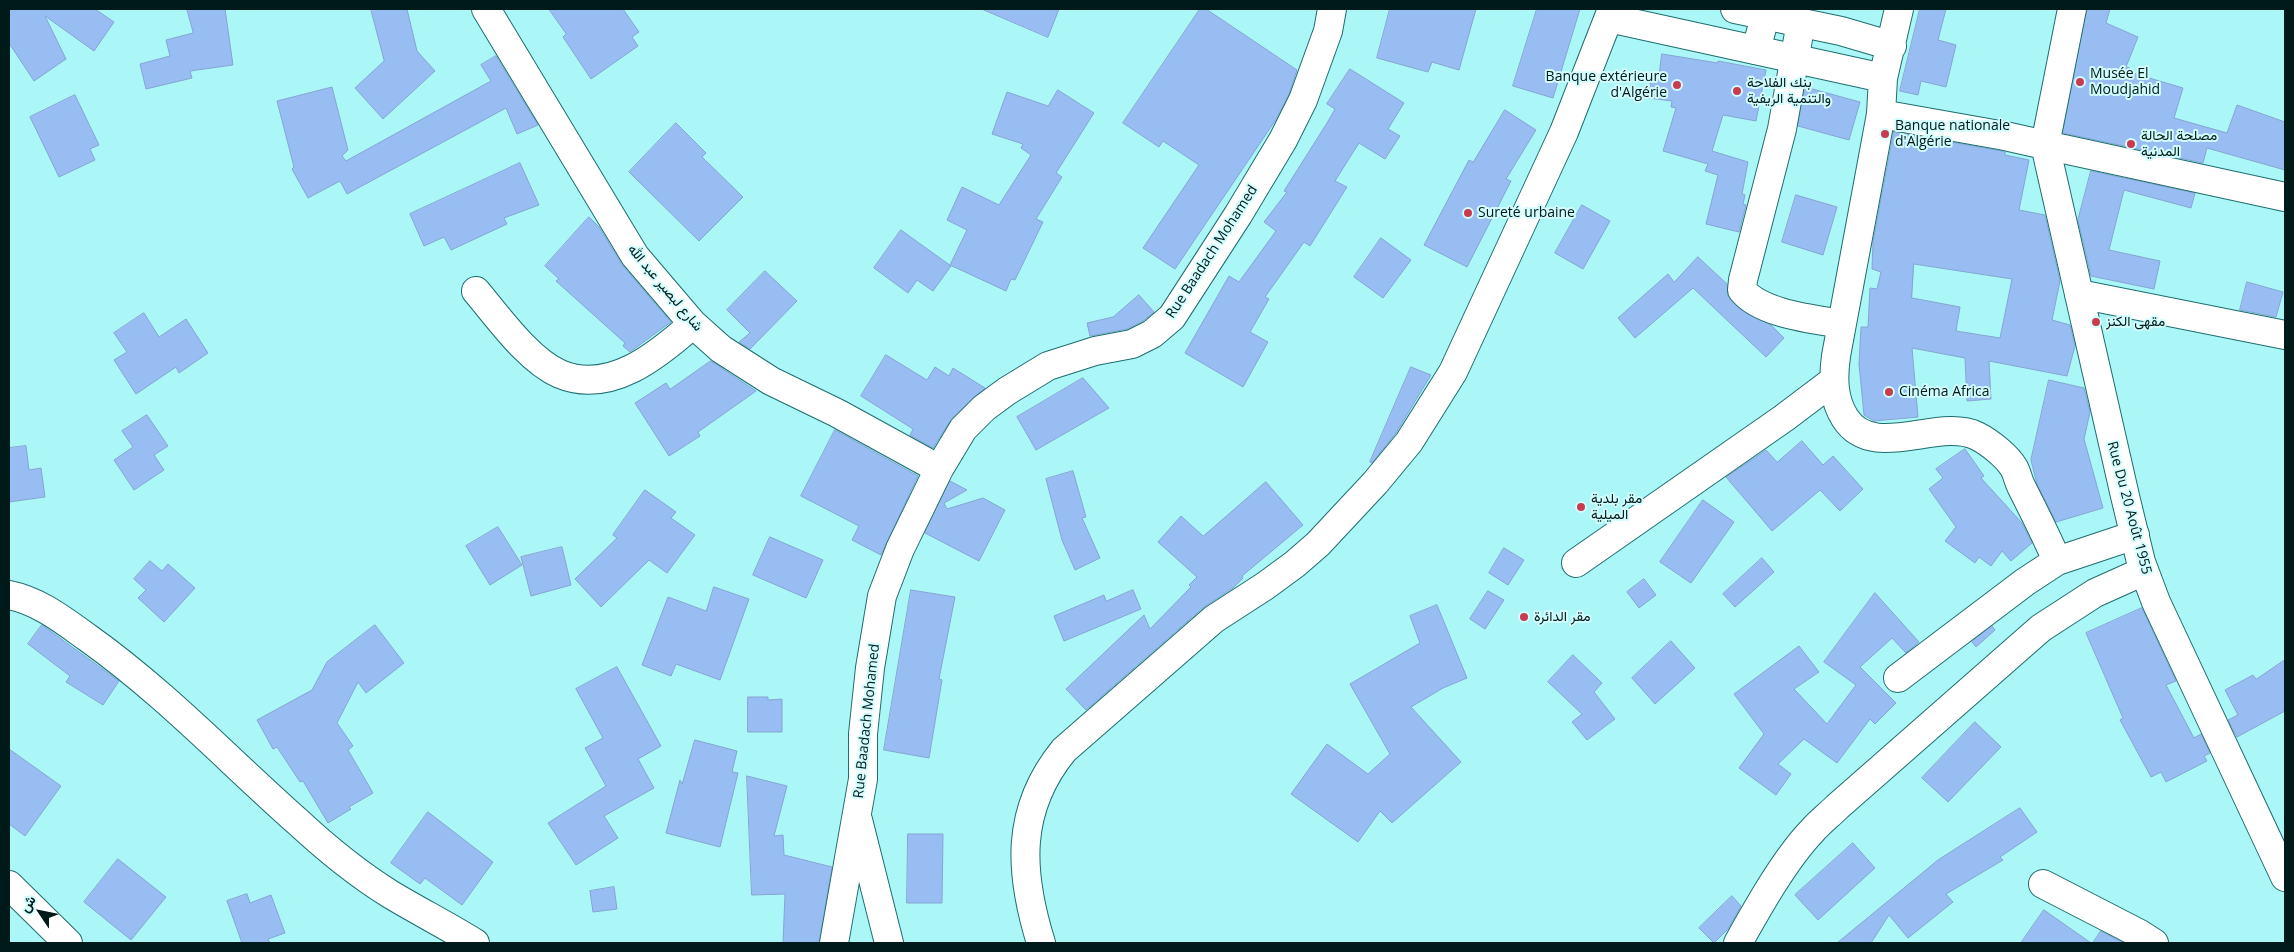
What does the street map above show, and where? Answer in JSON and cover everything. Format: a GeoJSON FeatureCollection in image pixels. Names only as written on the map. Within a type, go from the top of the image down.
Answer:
{"type":"FeatureCollection","features":[{"type":"Feature","properties":{"kind":"street","name":"شارع لبصير عبد الله"},"geometry":{"type":"LineString","coordinates":[[486,9],[636,256],[693,324],[721,349],[771,381],[837,413],[939,469]]}},
{"type":"Feature","properties":{"kind":"street","name":"Rue Baadach Mohamed"},"geometry":{"type":"LineString","coordinates":[[834,943],[840,899],[863,779],[864,734],[870,668],[882,596],[900,549],[939,469],[963,429],[984,408],[1007,391],[1048,366],[1095,352],[1132,344],[1152,334],[1172,318],[1238,215],[1283,140],[1304,100],[1328,31],[1332,9]]}},
{"type":"Feature","properties":{"kind":"street"},"geometry":{"type":"LineString","coordinates":[[1735,9],[1766,12],[1892,46]]}},
{"type":"Feature","properties":{"kind":"street"},"geometry":{"type":"LineString","coordinates":[[1899,9],[1892,46],[1883,78],[1881,114],[1833,381],[1843,415],[1852,428],[1864,436],[1883,438],[1959,431],[1976,436],[1992,446],[2013,467],[2057,561]]}},
{"type":"Feature","properties":{"kind":"street"},"geometry":{"type":"LineString","coordinates":[[2045,146],[2072,9]]}},
{"type":"Feature","properties":{"kind":"street"},"geometry":{"type":"LineString","coordinates":[[1756,50],[1766,12]]}},
{"type":"Feature","properties":{"kind":"street"},"geometry":{"type":"LineString","coordinates":[[1041,943],[1029,894],[1025,864],[1025,845],[1028,817],[1049,768],[1064,750],[1214,619],[1265,586],[1318,544],[1375,484],[1409,442],[1453,372],[1564,132],[1610,14],[1756,50],[1883,78]]}},
{"type":"Feature","properties":{"kind":"street"},"geometry":{"type":"LineString","coordinates":[[1800,22],[1792,58],[1782,129],[1742,290],[1754,301],[1776,309],[1798,316],[1842,324]]}},
{"type":"Feature","properties":{"kind":"street"},"geometry":{"type":"LineString","coordinates":[[1881,114],[2004,136],[2285,196]]}},
{"type":"Feature","properties":{"kind":"street","name":"Rue Du 20 Août 1955"},"geometry":{"type":"LineString","coordinates":[[2045,146],[2080,294],[2103,403],[2144,571],[2156,602],[2285,878]]}},
{"type":"Feature","properties":{"kind":"street"},"geometry":{"type":"LineString","coordinates":[[476,291],[514,337],[539,360],[559,374],[576,379],[593,380],[638,366],[666,349],[693,324]]}},
{"type":"Feature","properties":{"kind":"street"},"geometry":{"type":"LineString","coordinates":[[2080,294],[2285,336]]}},
{"type":"Feature","properties":{"kind":"street"},"geometry":{"type":"LineString","coordinates":[[1576,563],[1784,418],[1833,381]]}},
{"type":"Feature","properties":{"kind":"street"},"geometry":{"type":"LineString","coordinates":[[1898,678],[2025,582],[2057,561],[2135,535]]}},
{"type":"Feature","properties":{"kind":"street"},"geometry":{"type":"LineString","coordinates":[[1738,943],[1755,912],[1793,856],[1811,832],[1837,807],[2041,628],[2096,593],[2144,571]]}},
{"type":"Feature","properties":{"kind":"street"},"geometry":{"type":"LineString","coordinates":[[9,595],[38,605],[102,647],[218,746],[298,822],[349,864],[390,894],[475,943]]}},
{"type":"Feature","properties":{"kind":"street","name":"Rue Baadach Mohamed"},"geometry":{"type":"LineString","coordinates":[[857,814],[888,943]]}},
{"type":"Feature","properties":{"kind":"street"},"geometry":{"type":"LineString","coordinates":[[2043,884],[2154,943]]}},
{"type":"Feature","properties":{"kind":"street"},"geometry":{"type":"LineString","coordinates":[[9,885],[68,943]]}},
{"type":"Feature","properties":{"kind":"building"},"geometry":{"type":"Polygon","coordinates":[[[9,9],[95,9],[114,22],[94,51],[45,16],[66,59],[34,81],[9,43],[9,9]]]}},
{"type":"Feature","properties":{"kind":"building"},"geometry":{"type":"Polygon","coordinates":[[[187,9],[225,9],[233,65],[190,71],[192,78],[146,89],[140,64],[170,56],[166,40],[193,33],[187,9]]]}},
{"type":"Feature","properties":{"kind":"building"},"geometry":{"type":"Polygon","coordinates":[[[371,9],[407,9],[417,51],[435,71],[383,119],[355,88],[384,61],[371,9]]]}},
{"type":"Feature","properties":{"kind":"building"},"geometry":{"type":"Polygon","coordinates":[[[549,9],[623,9],[639,32],[632,37],[638,46],[591,79],[563,37],[566,34],[549,9]]]}},
{"type":"Feature","properties":{"kind":"building"},"geometry":{"type":"Polygon","coordinates":[[[982,9],[1059,9],[1048,37],[982,9]]]}},
{"type":"Feature","properties":{"kind":"building"},"geometry":{"type":"Polygon","coordinates":[[[1200,9],[1206,9],[1297,70],[1289,94],[1275,121],[1175,269],[1143,248],[1199,165],[1163,141],[1159,147],[1123,123],[1200,9]]]}},
{"type":"Feature","properties":{"kind":"building"},"geometry":{"type":"Polygon","coordinates":[[[1390,9],[1476,9],[1459,70],[1432,62],[1428,72],[1377,58],[1390,9]]]}},
{"type":"Feature","properties":{"kind":"building"},"geometry":{"type":"Polygon","coordinates":[[[1537,9],[1580,9],[1553,98],[1513,86],[1537,9]]]}},
{"type":"Feature","properties":{"kind":"building"},"geometry":{"type":"Polygon","coordinates":[[[1920,9],[1946,9],[1938,40],[1956,45],[1946,87],[1921,81],[1918,95],[1900,91],[1920,9]]]}},
{"type":"Feature","properties":{"kind":"building"},"geometry":{"type":"Polygon","coordinates":[[[2087,9],[2110,9],[2106,23],[2138,37],[2126,67],[2130,68],[2129,72],[2183,88],[2174,118],[2227,133],[2237,105],[2285,122],[2285,170],[2207,148],[2203,163],[2063,133],[2087,9]]]}},
{"type":"Feature","properties":{"kind":"building"},"geometry":{"type":"Polygon","coordinates":[[[1662,54],[1718,63],[1718,61],[1766,70],[1756,121],[1723,115],[1712,151],[1748,162],[1742,194],[1745,195],[1743,204],[1746,205],[1739,232],[1706,224],[1718,175],[1705,171],[1708,164],[1663,151],[1676,108],[1671,107],[1672,101],[1648,98],[1652,72],[1659,73],[1662,54]]]}},
{"type":"Feature","properties":{"kind":"building"},"geometry":{"type":"Polygon","coordinates":[[[496,56],[538,125],[517,134],[506,108],[347,194],[340,181],[308,198],[292,169],[294,167],[277,101],[332,87],[348,150],[342,156],[346,161],[491,81],[481,65],[496,56]]]}},
{"type":"Feature","properties":{"kind":"building"},"geometry":{"type":"Polygon","coordinates":[[[1350,69],[1404,103],[1388,129],[1400,136],[1385,159],[1359,143],[1335,181],[1347,187],[1310,246],[1304,242],[1265,297],[1269,299],[1250,332],[1268,342],[1243,387],[1185,353],[1229,276],[1239,282],[1276,231],[1264,222],[1287,192],[1284,191],[1335,109],[1327,104],[1350,69]]]}},
{"type":"Feature","properties":{"kind":"building"},"geometry":{"type":"Polygon","coordinates":[[[1805,87],[1860,102],[1849,140],[1798,126],[1805,87]]]}},
{"type":"Feature","properties":{"kind":"building"},"geometry":{"type":"Polygon","coordinates":[[[1058,90],[1094,113],[1056,173],[1062,177],[1036,219],[1043,222],[1015,280],[1011,279],[1006,291],[950,265],[967,230],[947,220],[962,187],[999,205],[1031,155],[1021,148],[1023,144],[992,134],[1007,92],[1048,106],[1058,90]]]}},
{"type":"Feature","properties":{"kind":"building"},"geometry":{"type":"Polygon","coordinates":[[[75,95],[99,145],[90,149],[95,160],[59,177],[30,117],[75,95]]]}},
{"type":"Feature","properties":{"kind":"building","name":"Sureté urbaine"},"geometry":{"type":"Polygon","coordinates":[[[1505,110],[1536,130],[1506,179],[1511,181],[1467,267],[1424,245],[1469,160],[1473,162],[1505,110]]]}},
{"type":"Feature","properties":{"kind":"building"},"geometry":{"type":"Polygon","coordinates":[[[676,123],[706,153],[702,157],[743,197],[699,241],[629,172],[676,123]]]}},
{"type":"Feature","properties":{"kind":"building"},"geometry":{"type":"Polygon","coordinates":[[[1894,132],[2002,151],[2005,152],[2005,155],[2029,160],[2019,210],[2045,215],[2060,281],[2052,320],[2070,325],[2075,346],[2067,376],[1989,361],[1991,399],[1967,401],[1965,358],[1912,348],[1918,417],[1874,421],[1864,415],[1859,364],[1861,327],[1868,327],[1870,288],[1877,289],[1881,272],[1872,269],[1873,242],[1894,132]],[[1914,264],[1912,298],[1960,307],[1956,331],[2000,338],[2012,279],[1914,264]]]}},
{"type":"Feature","properties":{"kind":"building"},"geometry":{"type":"Polygon","coordinates":[[[520,163],[539,205],[504,218],[507,224],[451,250],[444,237],[424,246],[410,214],[520,163]]]}},
{"type":"Feature","properties":{"kind":"building"},"geometry":{"type":"Polygon","coordinates":[[[2091,171],[2195,193],[2191,208],[2124,190],[2109,250],[2160,261],[2154,289],[2091,276],[2078,220],[2091,171]]]}},
{"type":"Feature","properties":{"kind":"building"},"geometry":{"type":"Polygon","coordinates":[[[1796,195],[1837,207],[1823,255],[1782,242],[1796,195]]]}},
{"type":"Feature","properties":{"kind":"building"},"geometry":{"type":"Polygon","coordinates":[[[1582,205],[1610,221],[1583,269],[1555,253],[1582,205]]]}},
{"type":"Feature","properties":{"kind":"building"},"geometry":{"type":"Polygon","coordinates":[[[589,217],[599,227],[623,266],[671,322],[630,352],[623,346],[625,343],[556,281],[559,279],[545,266],[589,217]]]}},
{"type":"Feature","properties":{"kind":"building"},"geometry":{"type":"Polygon","coordinates":[[[901,230],[951,266],[933,291],[917,280],[908,293],[874,268],[901,230]]]}},
{"type":"Feature","properties":{"kind":"building"},"geometry":{"type":"Polygon","coordinates":[[[1381,238],[1411,260],[1383,298],[1354,277],[1381,238]]]}},
{"type":"Feature","properties":{"kind":"building"},"geometry":{"type":"Polygon","coordinates":[[[1698,257],[1727,284],[1728,296],[1740,309],[1771,325],[1784,338],[1766,357],[1693,288],[1635,338],[1618,318],[1668,274],[1674,282],[1698,257]]]}},
{"type":"Feature","properties":{"kind":"building"},"geometry":{"type":"Polygon","coordinates":[[[765,271],[797,301],[750,349],[739,342],[750,333],[727,310],[765,271]]]}},
{"type":"Feature","properties":{"kind":"building"},"geometry":{"type":"Polygon","coordinates":[[[2247,282],[2283,292],[2276,317],[2240,310],[2247,282]]]}},
{"type":"Feature","properties":{"kind":"building"},"geometry":{"type":"Polygon","coordinates":[[[1139,295],[1154,312],[1143,321],[1127,329],[1090,336],[1087,323],[1113,317],[1139,295]]]}},
{"type":"Feature","properties":{"kind":"building"},"geometry":{"type":"Polygon","coordinates":[[[144,313],[159,337],[186,319],[208,353],[179,373],[176,367],[136,394],[114,360],[127,352],[114,333],[144,313]]]}},
{"type":"Feature","properties":{"kind":"building"},"geometry":{"type":"Polygon","coordinates":[[[886,355],[927,380],[935,367],[949,376],[953,368],[985,388],[952,418],[933,448],[910,435],[913,429],[861,396],[886,355]]]}},
{"type":"Feature","properties":{"kind":"building"},"geometry":{"type":"Polygon","coordinates":[[[711,361],[756,391],[698,432],[700,436],[669,456],[635,403],[666,383],[670,389],[711,361]]]}},
{"type":"Feature","properties":{"kind":"building"},"geometry":{"type":"Polygon","coordinates":[[[1411,367],[1431,375],[1396,433],[1372,463],[1370,462],[1411,367]]]}},
{"type":"Feature","properties":{"kind":"building"},"geometry":{"type":"Polygon","coordinates":[[[1083,378],[1109,408],[1036,450],[1017,417],[1083,378]]]}},
{"type":"Feature","properties":{"kind":"building"},"geometry":{"type":"Polygon","coordinates":[[[2049,380],[2084,388],[2090,412],[2084,439],[2103,508],[2056,522],[2037,484],[2031,460],[2049,380]]]}},
{"type":"Feature","properties":{"kind":"building"},"geometry":{"type":"Polygon","coordinates":[[[147,415],[168,446],[154,455],[164,470],[134,490],[114,460],[133,447],[122,431],[147,415]]]}},
{"type":"Feature","properties":{"kind":"building"},"geometry":{"type":"Polygon","coordinates":[[[835,430],[918,476],[881,555],[852,540],[859,526],[801,496],[835,430]]]}},
{"type":"Feature","properties":{"kind":"building"},"geometry":{"type":"Polygon","coordinates":[[[1802,441],[1823,465],[1833,456],[1863,489],[1840,511],[1820,490],[1772,531],[1726,477],[1766,450],[1777,462],[1802,441]]]}},
{"type":"Feature","properties":{"kind":"building"},"geometry":{"type":"Polygon","coordinates":[[[26,446],[29,470],[41,468],[45,497],[9,502],[9,448],[26,446]]]}},
{"type":"Feature","properties":{"kind":"building"},"geometry":{"type":"Polygon","coordinates":[[[1965,449],[1984,476],[1981,478],[2022,523],[2032,543],[2011,561],[2002,551],[1991,566],[1979,557],[1975,563],[1945,541],[1956,527],[1929,489],[1943,478],[1936,469],[1965,449]]]}},
{"type":"Feature","properties":{"kind":"building"},"geometry":{"type":"Polygon","coordinates":[[[1073,471],[1086,517],[1082,518],[1100,558],[1075,570],[1062,540],[1046,479],[1073,471]]]}},
{"type":"Feature","properties":{"kind":"building"},"geometry":{"type":"Polygon","coordinates":[[[950,481],[967,490],[944,503],[947,509],[983,498],[1005,510],[979,561],[925,533],[950,481]]]}},
{"type":"Feature","properties":{"kind":"building"},"geometry":{"type":"Polygon","coordinates":[[[1266,482],[1303,525],[1242,576],[1243,578],[1233,588],[1204,607],[1086,710],[1066,689],[1144,615],[1150,629],[1191,587],[1189,585],[1197,577],[1158,542],[1181,516],[1203,536],[1266,482]]]}},
{"type":"Feature","properties":{"kind":"building"},"geometry":{"type":"Polygon","coordinates":[[[645,490],[676,512],[671,518],[695,535],[667,573],[649,560],[601,607],[575,579],[617,538],[613,535],[645,490]]]}},
{"type":"Feature","properties":{"kind":"building"},"geometry":{"type":"Polygon","coordinates":[[[1703,500],[1734,522],[1691,583],[1660,562],[1703,500]]]}},
{"type":"Feature","properties":{"kind":"building"},"geometry":{"type":"Polygon","coordinates":[[[498,527],[522,565],[490,585],[466,546],[498,527]]]}},
{"type":"Feature","properties":{"kind":"building"},"geometry":{"type":"Polygon","coordinates":[[[770,537],[823,560],[806,598],[753,575],[770,537]]]}},
{"type":"Feature","properties":{"kind":"building"},"geometry":{"type":"Polygon","coordinates":[[[562,547],[571,585],[531,596],[521,557],[562,547]]]}},
{"type":"Feature","properties":{"kind":"building"},"geometry":{"type":"Polygon","coordinates":[[[1504,548],[1524,560],[1508,585],[1489,573],[1504,548]]]}},
{"type":"Feature","properties":{"kind":"building"},"geometry":{"type":"Polygon","coordinates":[[[1762,558],[1774,572],[1735,607],[1723,594],[1762,558]]]}},
{"type":"Feature","properties":{"kind":"building"},"geometry":{"type":"Polygon","coordinates":[[[150,561],[162,571],[168,564],[195,588],[164,622],[138,598],[146,590],[134,579],[150,561]]]}},
{"type":"Feature","properties":{"kind":"building"},"geometry":{"type":"Polygon","coordinates":[[[1644,579],[1656,595],[1639,608],[1627,592],[1644,579]]]}},
{"type":"Feature","properties":{"kind":"building"},"geometry":{"type":"Polygon","coordinates":[[[714,587],[749,599],[720,680],[676,664],[671,676],[642,665],[668,597],[706,611],[714,587]]]}},
{"type":"Feature","properties":{"kind":"building"},"geometry":{"type":"Polygon","coordinates":[[[911,590],[955,597],[939,679],[942,680],[929,758],[884,750],[911,590]]]}},
{"type":"Feature","properties":{"kind":"building"},"geometry":{"type":"Polygon","coordinates":[[[1133,590],[1141,609],[1064,641],[1054,616],[1104,595],[1106,601],[1133,590]]]}},
{"type":"Feature","properties":{"kind":"building"},"geometry":{"type":"Polygon","coordinates":[[[1488,591],[1504,600],[1485,629],[1470,619],[1488,591]]]}},
{"type":"Feature","properties":{"kind":"building"},"geometry":{"type":"Polygon","coordinates":[[[1875,593],[1919,642],[1906,653],[1892,638],[1860,667],[1896,703],[1875,724],[1870,719],[1837,763],[1804,739],[1778,764],[1791,774],[1776,795],[1739,768],[1764,734],[1734,694],[1799,646],[1819,672],[1794,689],[1827,724],[1856,685],[1824,662],[1875,593]]]}},
{"type":"Feature","properties":{"kind":"building"},"geometry":{"type":"Polygon","coordinates":[[[1437,605],[1467,678],[1443,688],[1411,707],[1461,762],[1392,823],[1380,811],[1358,842],[1291,794],[1327,744],[1368,774],[1390,754],[1350,684],[1420,643],[1410,616],[1437,605]]]}},
{"type":"Feature","properties":{"kind":"building"},"geometry":{"type":"Polygon","coordinates":[[[2142,608],[2176,681],[2166,685],[2194,738],[2201,734],[2210,753],[2204,756],[2207,761],[2166,782],[2161,772],[2151,777],[2120,720],[2123,718],[2086,633],[2142,608]]]}},
{"type":"Feature","properties":{"kind":"building"},"geometry":{"type":"Polygon","coordinates":[[[42,625],[119,681],[103,705],[66,682],[70,676],[28,644],[42,625]]]}},
{"type":"Feature","properties":{"kind":"building"},"geometry":{"type":"Polygon","coordinates":[[[375,625],[404,663],[366,693],[358,682],[337,723],[353,746],[348,750],[373,793],[349,807],[351,809],[328,823],[303,781],[300,782],[277,747],[273,749],[257,720],[312,690],[327,662],[375,625]]]}},
{"type":"Feature","properties":{"kind":"building"},"geometry":{"type":"Polygon","coordinates":[[[1992,626],[1995,630],[1976,647],[1972,642],[1992,626]]]}},
{"type":"Feature","properties":{"kind":"building"},"geometry":{"type":"Polygon","coordinates":[[[1671,641],[1695,668],[1655,704],[1632,678],[1671,641]]]}},
{"type":"Feature","properties":{"kind":"building"},"geometry":{"type":"Polygon","coordinates":[[[1573,655],[1602,683],[1594,692],[1615,719],[1587,740],[1572,722],[1582,714],[1548,682],[1573,655]]]}},
{"type":"Feature","properties":{"kind":"building"},"geometry":{"type":"Polygon","coordinates":[[[2285,660],[2285,711],[2237,737],[2228,720],[2238,715],[2225,690],[2253,675],[2256,679],[2285,660]]]}},
{"type":"Feature","properties":{"kind":"building"},"geometry":{"type":"Polygon","coordinates":[[[617,667],[661,746],[638,759],[654,788],[604,816],[618,838],[576,865],[548,823],[606,786],[585,748],[603,738],[576,689],[617,667]]]}},
{"type":"Feature","properties":{"kind":"building"},"geometry":{"type":"Polygon","coordinates":[[[748,697],[768,697],[768,700],[782,699],[782,732],[748,732],[748,697]]]}},
{"type":"Feature","properties":{"kind":"building"},"geometry":{"type":"Polygon","coordinates":[[[1975,722],[2001,747],[1948,802],[1922,778],[1975,722]]]}},
{"type":"Feature","properties":{"kind":"building"},"geometry":{"type":"Polygon","coordinates":[[[695,740],[737,751],[732,772],[738,773],[720,847],[666,833],[680,780],[682,784],[695,740]]]}},
{"type":"Feature","properties":{"kind":"building"},"geometry":{"type":"Polygon","coordinates":[[[9,749],[61,786],[25,836],[9,824],[9,749]]]}},
{"type":"Feature","properties":{"kind":"building"},"geometry":{"type":"Polygon","coordinates":[[[747,776],[787,786],[774,836],[783,835],[784,855],[832,867],[819,943],[783,943],[785,894],[752,895],[747,776]]]}},
{"type":"Feature","properties":{"kind":"building"},"geometry":{"type":"Polygon","coordinates":[[[2020,808],[2037,832],[2000,857],[2003,860],[1946,894],[1953,902],[1908,938],[1889,915],[1871,943],[1837,943],[1938,860],[2020,808]]]}},
{"type":"Feature","properties":{"kind":"building"},"geometry":{"type":"Polygon","coordinates":[[[428,812],[493,862],[462,905],[425,878],[420,884],[391,863],[428,812]]]}},
{"type":"Feature","properties":{"kind":"building"},"geometry":{"type":"Polygon","coordinates":[[[908,834],[943,834],[942,903],[907,903],[908,834]]]}},
{"type":"Feature","properties":{"kind":"building"},"geometry":{"type":"Polygon","coordinates":[[[1853,843],[1875,868],[1818,920],[1795,895],[1853,843]]]}},
{"type":"Feature","properties":{"kind":"building"},"geometry":{"type":"Polygon","coordinates":[[[118,859],[166,897],[131,940],[84,902],[118,859]]]}},
{"type":"Feature","properties":{"kind":"building"},"geometry":{"type":"Polygon","coordinates":[[[614,887],[617,909],[593,912],[590,891],[614,887]]]}},
{"type":"Feature","properties":{"kind":"building"},"geometry":{"type":"Polygon","coordinates":[[[247,894],[250,903],[271,895],[285,933],[268,939],[270,943],[242,943],[227,901],[247,894]]]}},
{"type":"Feature","properties":{"kind":"building"},"geometry":{"type":"Polygon","coordinates":[[[1732,896],[1741,906],[1728,929],[1714,943],[1699,928],[1732,896]]]}},
{"type":"Feature","properties":{"kind":"building"},"geometry":{"type":"Polygon","coordinates":[[[2044,910],[2091,943],[2021,943],[2044,910]]]}},
{"type":"Feature","properties":{"kind":"building"},"geometry":{"type":"Polygon","coordinates":[[[2101,931],[2124,943],[2093,943],[2101,931]]]}},
{"type":"Feature","properties":{"kind":"place","name":"Musée El Moudjahid"},"geometry":{"type":"Point","coordinates":[2080,82]}},
{"type":"Feature","properties":{"kind":"place","name":"Banque extérieure d'Algérie"},"geometry":{"type":"Point","coordinates":[1677,85]}},
{"type":"Feature","properties":{"kind":"place","name":"بنك الفلاحة والتنمية الريفية"},"geometry":{"type":"Point","coordinates":[1737,91]}},
{"type":"Feature","properties":{"kind":"place","name":"Banque nationale d'Algérie"},"geometry":{"type":"Point","coordinates":[1885,134]}},
{"type":"Feature","properties":{"kind":"place","name":"مصلحة الحالة المدنية"},"geometry":{"type":"Point","coordinates":[2131,144]}},
{"type":"Feature","properties":{"kind":"place","name":"Sureté urbaine"},"geometry":{"type":"Point","coordinates":[1468,213]}},
{"type":"Feature","properties":{"kind":"place","name":"مقهى الكنز"},"geometry":{"type":"Point","coordinates":[2096,322]}},
{"type":"Feature","properties":{"kind":"place","name":"Cinéma Africa"},"geometry":{"type":"Point","coordinates":[1889,392]}},
{"type":"Feature","properties":{"kind":"place","name":"مقر بلدية الميلية"},"geometry":{"type":"Point","coordinates":[1581,507]}},
{"type":"Feature","properties":{"kind":"place","name":"مقر الدائرة"},"geometry":{"type":"Point","coordinates":[1524,617]}}]}
